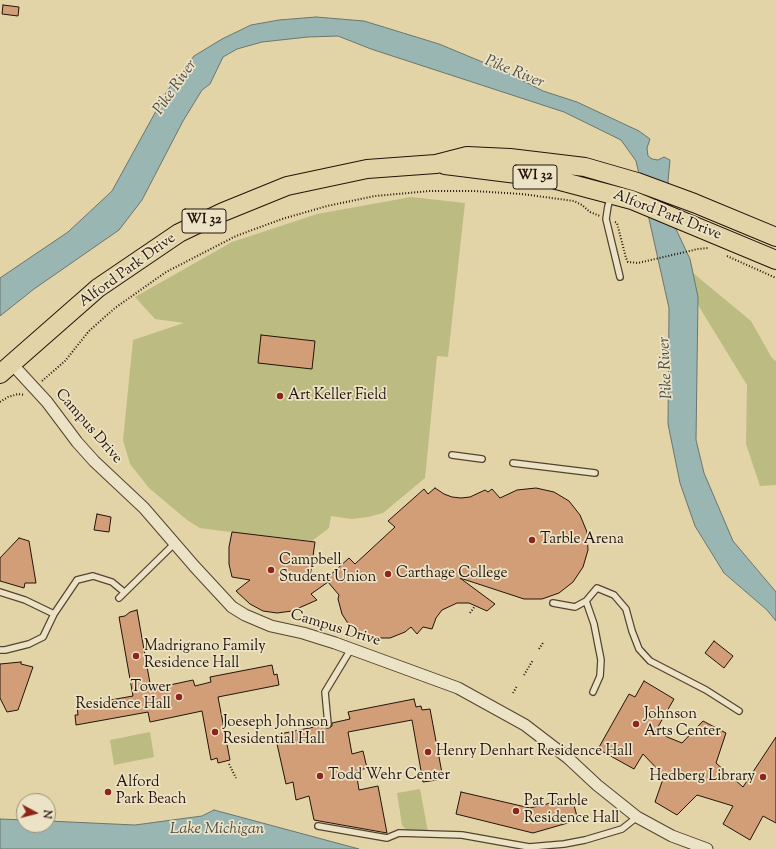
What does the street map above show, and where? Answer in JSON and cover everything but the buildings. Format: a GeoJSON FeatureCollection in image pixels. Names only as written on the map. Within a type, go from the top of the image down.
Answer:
{"type":"FeatureCollection","features":[{"type":"Feature","properties":{"kind":"main road","name":"Alford Park Drive"},"geometry":{"type":"LineString","coordinates":[[6,369],[98,288],[179,233],[223,212],[287,186],[367,169],[436,164],[467,156],[510,158],[585,167],[695,226],[776,260]]}},
{"type":"Feature","properties":{"kind":"main road","name":"Alford Park Drive"},"geometry":{"type":"LineString","coordinates":[[626,188],[694,203],[776,237]]}},
{"type":"Feature","properties":{"kind":"street","name":"Campus Drive"},"geometry":{"type":"LineString","coordinates":[[6,369],[35,388],[77,442],[94,461],[144,508],[208,583],[232,607],[244,615],[271,626],[303,633],[351,648],[458,688],[524,725],[568,758],[597,785],[637,817],[672,836],[707,849]]}},
{"type":"Feature","properties":{"kind":"lane"},"geometry":{"type":"LineString","coordinates":[[620,277],[606,219],[608,206],[626,188]]}},
{"type":"Feature","properties":{"kind":"lane"},"geometry":{"type":"LineString","coordinates":[[452,455],[482,459]]}},
{"type":"Feature","properties":{"kind":"lane"},"geometry":{"type":"LineString","coordinates":[[513,463],[595,473]]}},
{"type":"Feature","properties":{"kind":"lane"},"geometry":{"type":"LineString","coordinates":[[119,598],[174,544]]}},
{"type":"Feature","properties":{"kind":"lane"},"geometry":{"type":"LineString","coordinates":[[0,650],[29,644],[43,637],[54,614],[77,580],[93,576],[112,582],[124,592]]}},
{"type":"Feature","properties":{"kind":"lane"},"geometry":{"type":"LineString","coordinates":[[554,603],[575,607],[586,601],[597,588],[614,595],[626,610],[639,649],[650,661],[706,690],[739,711]]}},
{"type":"Feature","properties":{"kind":"lane"},"geometry":{"type":"LineString","coordinates":[[0,592],[25,600],[54,614]]}},
{"type":"Feature","properties":{"kind":"lane"},"geometry":{"type":"LineString","coordinates":[[586,601],[594,624],[601,660],[600,676],[593,692]]}},
{"type":"Feature","properties":{"kind":"lane"},"geometry":{"type":"LineString","coordinates":[[328,724],[326,692],[351,648]]}},
{"type":"Feature","properties":{"kind":"lane"},"geometry":{"type":"LineString","coordinates":[[318,826],[386,838],[399,833],[462,834],[529,847],[550,846],[585,840],[622,829],[637,817]]}},
{"type":"Feature","properties":{"kind":"path"},"geometry":{"type":"LineString","coordinates":[[0,402],[8,397],[18,394],[26,395],[35,388],[65,361],[89,331],[115,308],[166,272],[236,236],[282,219],[327,206],[375,196],[430,191],[522,194],[574,201],[582,205],[590,212],[617,223],[628,262],[638,263],[698,249],[710,249]]}},
{"type":"Feature","properties":{"kind":"path"},"geometry":{"type":"LineString","coordinates":[[723,254],[776,278]]}},
{"type":"Feature","properties":{"kind":"path"},"geometry":{"type":"LineString","coordinates":[[470,613],[475,606]]}},
{"type":"Feature","properties":{"kind":"path"},"geometry":{"type":"LineString","coordinates":[[539,649],[543,643]]}},
{"type":"Feature","properties":{"kind":"path"},"geometry":{"type":"LineString","coordinates":[[524,675],[533,660]]}},
{"type":"Feature","properties":{"kind":"path"},"geometry":{"type":"LineString","coordinates":[[513,693],[517,686]]}},
{"type":"Feature","properties":{"kind":"path"},"geometry":{"type":"LineString","coordinates":[[229,764],[236,778]]}},
{"type":"Feature","properties":{"kind":"shaded area","name":"Art Keller Field"},"geometry":{"type":"Polygon","coordinates":[[[411,197],[465,203],[448,357],[437,356],[425,478],[383,513],[352,519],[331,516],[329,528],[312,541],[200,528],[187,520],[149,488],[130,464],[123,440],[133,340],[184,323],[155,319],[135,297],[232,242],[317,214],[411,197]]]}},
{"type":"Feature","properties":{"kind":"shaded area"},"geometry":{"type":"Polygon","coordinates":[[[693,273],[751,321],[772,358],[776,361],[776,485],[760,486],[746,444],[747,385],[698,305],[693,273]]]}},
{"type":"Feature","properties":{"kind":"shaded area"},"geometry":{"type":"Polygon","coordinates":[[[150,732],[154,757],[114,765],[110,740],[150,732]]]}},
{"type":"Feature","properties":{"kind":"shaded area"},"geometry":{"type":"Polygon","coordinates":[[[420,789],[428,832],[408,832],[402,825],[397,793],[420,789]]]}},
{"type":"Feature","properties":{"kind":"water","name":"Pike River"},"geometry":{"type":"Polygon","coordinates":[[[316,17],[364,21],[439,44],[504,71],[543,91],[577,102],[639,131],[650,139],[647,148],[648,156],[652,159],[658,160],[664,157],[670,160],[668,181],[675,227],[690,259],[698,297],[696,440],[704,473],[733,541],[776,592],[776,621],[767,610],[724,573],[695,526],[680,483],[668,424],[669,308],[636,161],[621,140],[564,112],[371,49],[338,36],[308,37],[262,42],[237,49],[223,57],[210,84],[202,90],[183,121],[142,200],[119,230],[34,289],[0,316],[0,278],[68,232],[112,191],[167,91],[194,56],[222,39],[251,25],[279,20],[316,17]]]}},
{"type":"Feature","properties":{"kind":"water","name":"Lake Michigan"},"geometry":{"type":"Polygon","coordinates":[[[214,810],[359,849],[0,849],[0,819],[16,820],[16,833],[56,833],[56,821],[135,825],[202,816],[214,810]]]}},
{"type":"Feature","properties":{"kind":"place","name":"Art Keller Field"},"geometry":{"type":"Point","coordinates":[280,396]}},
{"type":"Feature","properties":{"kind":"place","name":"Tarble Arena"},"geometry":{"type":"Point","coordinates":[532,540]}},
{"type":"Feature","properties":{"kind":"place","name":"Campbell Student Union"},"geometry":{"type":"Point","coordinates":[271,570]}},
{"type":"Feature","properties":{"kind":"place","name":"Carthage College"},"geometry":{"type":"Point","coordinates":[388,574]}},
{"type":"Feature","properties":{"kind":"place","name":"Madrigrano Family Residence Hall"},"geometry":{"type":"Point","coordinates":[136,656]}},
{"type":"Feature","properties":{"kind":"place","name":"Tower Residence Hall"},"geometry":{"type":"Point","coordinates":[179,697]}},
{"type":"Feature","properties":{"kind":"place","name":"Johnson Arts Center"},"geometry":{"type":"Point","coordinates":[636,724]}},
{"type":"Feature","properties":{"kind":"place","name":"Joeseph Johnson Residential Hall"},"geometry":{"type":"Point","coordinates":[215,732]}},
{"type":"Feature","properties":{"kind":"place","name":"Henry Denhart Residence Hall"},"geometry":{"type":"Point","coordinates":[428,752]}},
{"type":"Feature","properties":{"kind":"place","name":"Todd Wehr Center"},"geometry":{"type":"Point","coordinates":[320,776]}},
{"type":"Feature","properties":{"kind":"place","name":"Hedberg Library"},"geometry":{"type":"Point","coordinates":[763,777]}},
{"type":"Feature","properties":{"kind":"place","name":"Alford Park Beach"},"geometry":{"type":"Point","coordinates":[108,792]}},
{"type":"Feature","properties":{"kind":"place","name":"Pat Tarble Residence Hall"},"geometry":{"type":"Point","coordinates":[516,811]}}]}
